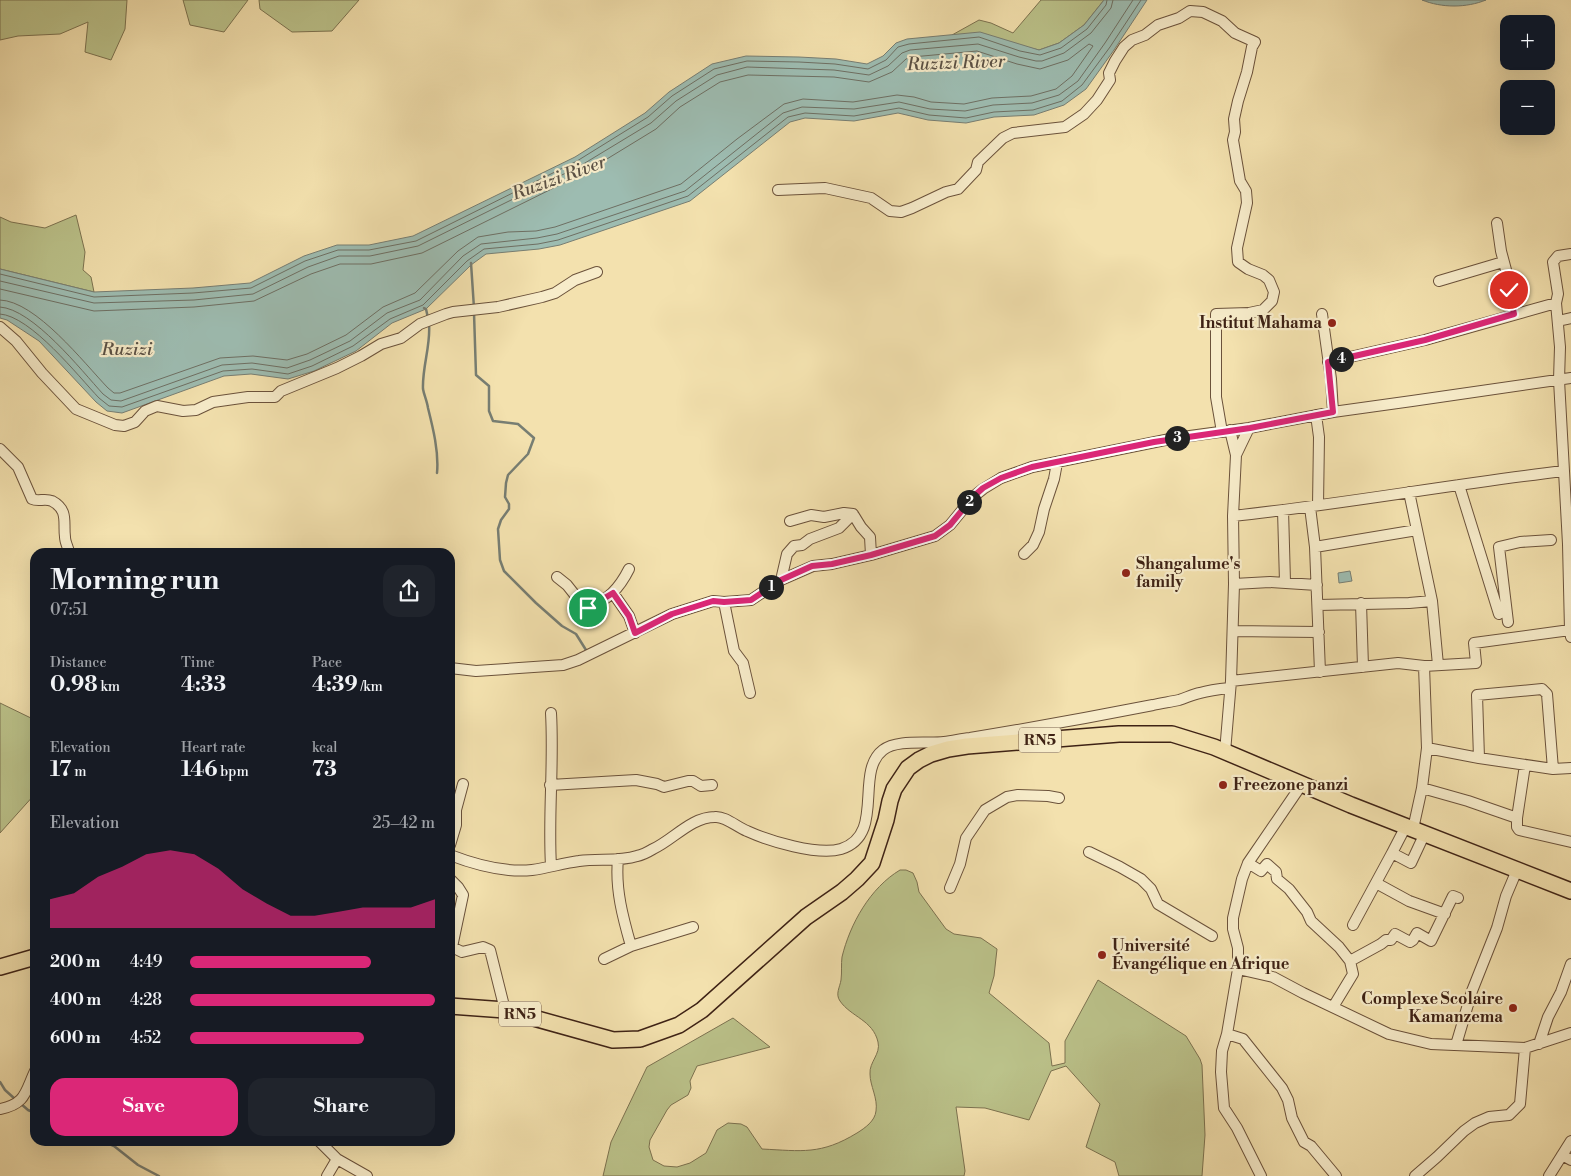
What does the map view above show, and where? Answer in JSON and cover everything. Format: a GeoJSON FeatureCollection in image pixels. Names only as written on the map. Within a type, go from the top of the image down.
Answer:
{"type":"FeatureCollection","features":[{"type":"Feature","properties":{"kind":"highway","name":"RN5"},"geometry":{"type":"LineString","coordinates":[[455,1006],[505,1010],[613,1040],[640,1039],[678,1025],[702,1010],[806,917],[842,892],[872,863],[890,801],[899,779],[908,768],[931,754],[967,746],[1119,734],[1172,734],[1214,747],[1571,891]]}},
{"type":"Feature","properties":{"kind":"highway"},"geometry":{"type":"LineString","coordinates":[[0,967],[30,958]]}},
{"type":"Feature","properties":{"kind":"street"},"geometry":{"type":"LineString","coordinates":[[778,190],[825,188],[871,198],[890,211],[902,212],[946,192],[958,189],[976,170],[978,162],[1003,138],[1013,132],[1065,127],[1084,114],[1097,100],[1110,80],[1109,73],[1115,60],[1124,47],[1132,40],[1145,35],[1158,25],[1179,18],[1190,11],[1204,12],[1222,21],[1235,33],[1255,42],[1252,47],[1234,119],[1235,132],[1233,140],[1240,181],[1246,191],[1247,203],[1237,248],[1238,262],[1270,280],[1274,292],[1272,301],[1263,310],[1249,313],[1216,314],[1216,397],[1226,431],[1236,455]]}},
{"type":"Feature","properties":{"kind":"street"},"geometry":{"type":"LineString","coordinates":[[1497,224],[1503,262],[1510,285],[1508,293],[1514,314]]}},
{"type":"Feature","properties":{"kind":"street"},"geometry":{"type":"LineString","coordinates":[[455,856],[505,870],[532,870],[578,861],[618,859],[636,856],[656,848],[697,821],[715,816],[747,831],[786,845],[835,850],[850,845],[861,834],[867,813],[870,775],[873,764],[882,750],[891,745],[944,742],[1046,726],[1179,700],[1231,684],[1398,663],[1424,666],[1476,663],[1474,643],[1570,633],[1568,544],[1559,380],[1560,347],[1556,303],[1558,294],[1553,262],[1556,257],[1571,254]]}},
{"type":"Feature","properties":{"kind":"street"},"geometry":{"type":"LineString","coordinates":[[1439,281],[1503,262]]}},
{"type":"Feature","properties":{"kind":"street"},"geometry":{"type":"LineString","coordinates":[[0,327],[16,341],[42,373],[76,409],[106,422],[124,426],[135,422],[145,411],[157,406],[183,411],[196,410],[213,402],[248,397],[275,397],[281,391],[337,368],[381,344],[401,338],[420,324],[453,312],[475,310],[542,297],[555,293],[575,280],[597,272]]}},
{"type":"Feature","properties":{"kind":"street"},"geometry":{"type":"LineString","coordinates":[[1328,362],[1425,340],[1556,303]]}},
{"type":"Feature","properties":{"kind":"street"},"geometry":{"type":"LineString","coordinates":[[1322,314],[1333,412]]}},
{"type":"Feature","properties":{"kind":"street"},"geometry":{"type":"LineString","coordinates":[[1558,321],[1571,318]]}},
{"type":"Feature","properties":{"kind":"street"},"geometry":{"type":"LineString","coordinates":[[455,669],[476,671],[563,665],[578,660],[672,614],[713,601],[751,600],[781,580],[812,566],[832,564],[871,555],[935,536],[950,525],[983,488],[1001,478],[1032,467],[1154,442],[1250,428],[1333,412],[1571,378]]}},
{"type":"Feature","properties":{"kind":"street"},"geometry":{"type":"LineString","coordinates":[[1316,415],[1319,437],[1314,506],[1320,672]]}},
{"type":"Feature","properties":{"kind":"street"},"geometry":{"type":"LineString","coordinates":[[1225,752],[1231,684],[1233,631],[1233,516],[1236,455],[1250,428]]}},
{"type":"Feature","properties":{"kind":"street"},"geometry":{"type":"LineString","coordinates":[[0,450],[18,467],[32,499],[53,502],[63,512],[66,523],[64,536],[68,548]]}},
{"type":"Feature","properties":{"kind":"street"},"geometry":{"type":"LineString","coordinates":[[1024,554],[1033,545],[1039,532],[1057,463]]}},
{"type":"Feature","properties":{"kind":"street"},"geometry":{"type":"LineString","coordinates":[[1233,516],[1564,471]]}},
{"type":"Feature","properties":{"kind":"street"},"geometry":{"type":"LineString","coordinates":[[1459,485],[1499,614]]}},
{"type":"Feature","properties":{"kind":"street"},"geometry":{"type":"LineString","coordinates":[[1408,492],[1432,601],[1438,665]]}},
{"type":"Feature","properties":{"kind":"street"},"geometry":{"type":"LineString","coordinates":[[1283,510],[1285,582]]}},
{"type":"Feature","properties":{"kind":"street"},"geometry":{"type":"LineString","coordinates":[[790,521],[811,515],[824,517],[844,513],[853,514]]}},
{"type":"Feature","properties":{"kind":"street"},"geometry":{"type":"LineString","coordinates":[[853,514],[870,537],[871,555]]}},
{"type":"Feature","properties":{"kind":"street"},"geometry":{"type":"LineString","coordinates":[[781,580],[787,554],[794,546],[802,545],[810,539],[839,528],[853,514]]}},
{"type":"Feature","properties":{"kind":"street"},"geometry":{"type":"LineString","coordinates":[[1315,547],[1417,530]]}},
{"type":"Feature","properties":{"kind":"street"},"geometry":{"type":"LineString","coordinates":[[1508,622],[1499,548],[1520,542],[1550,540]]}},
{"type":"Feature","properties":{"kind":"street"},"geometry":{"type":"LineString","coordinates":[[557,577],[567,585],[586,609],[613,593],[619,587],[629,568]]}},
{"type":"Feature","properties":{"kind":"street"},"geometry":{"type":"LineString","coordinates":[[1234,584],[1285,582],[1317,586]]}},
{"type":"Feature","properties":{"kind":"street"},"geometry":{"type":"LineString","coordinates":[[1490,586],[1503,584]]}},
{"type":"Feature","properties":{"kind":"street"},"geometry":{"type":"LineString","coordinates":[[613,593],[629,616],[635,633]]}},
{"type":"Feature","properties":{"kind":"street"},"geometry":{"type":"LineString","coordinates":[[1318,604],[1432,601]]}},
{"type":"Feature","properties":{"kind":"street"},"geometry":{"type":"LineString","coordinates":[[724,602],[734,651],[743,663],[750,693]]}},
{"type":"Feature","properties":{"kind":"street"},"geometry":{"type":"LineString","coordinates":[[1361,603],[1363,667]]}},
{"type":"Feature","properties":{"kind":"street"},"geometry":{"type":"LineString","coordinates":[[1233,631],[1319,632]]}},
{"type":"Feature","properties":{"kind":"street"},"geometry":{"type":"LineString","coordinates":[[1392,854],[1411,863],[1414,829],[1427,748],[1424,666]]}},
{"type":"Feature","properties":{"kind":"street"},"geometry":{"type":"LineString","coordinates":[[1479,758],[1477,695],[1542,689],[1546,694],[1553,769]]}},
{"type":"Feature","properties":{"kind":"street"},"geometry":{"type":"LineString","coordinates":[[551,713],[549,838],[551,866]]}},
{"type":"Feature","properties":{"kind":"street"},"geometry":{"type":"LineString","coordinates":[[1427,748],[1553,769],[1571,768]]}},
{"type":"Feature","properties":{"kind":"street"},"geometry":{"type":"LineString","coordinates":[[1525,765],[1517,827],[1519,830],[1571,842]]}},
{"type":"Feature","properties":{"kind":"street"},"geometry":{"type":"LineString","coordinates":[[550,785],[636,780],[664,787],[688,781],[693,781],[700,786],[712,785]]}},
{"type":"Feature","properties":{"kind":"street"},"geometry":{"type":"LineString","coordinates":[[455,828],[456,810],[463,784]]}},
{"type":"Feature","properties":{"kind":"street"},"geometry":{"type":"LineString","coordinates":[[1261,1176],[1237,1128],[1224,1108],[1221,1072],[1222,1051],[1238,969],[1238,948],[1233,929],[1233,918],[1242,879],[1248,863],[1302,784]]}},
{"type":"Feature","properties":{"kind":"street"},"geometry":{"type":"LineString","coordinates":[[1422,788],[1517,818]]}},
{"type":"Feature","properties":{"kind":"street"},"geometry":{"type":"LineString","coordinates":[[950,888],[960,864],[966,838],[985,810],[1007,797],[1018,795],[1059,798]]}},
{"type":"Feature","properties":{"kind":"street"},"geometry":{"type":"LineString","coordinates":[[1354,925],[1392,854],[1414,829]]}},
{"type":"Feature","properties":{"kind":"street"},"geometry":{"type":"LineString","coordinates":[[1089,852],[1141,879],[1151,889],[1158,904],[1212,936]]}},
{"type":"Feature","properties":{"kind":"street"},"geometry":{"type":"LineString","coordinates":[[618,859],[618,891],[622,917],[631,946]]}},
{"type":"Feature","properties":{"kind":"street"},"geometry":{"type":"LineString","coordinates":[[1248,863],[1261,871],[1267,864],[1276,872],[1277,879],[1289,889],[1307,912],[1311,921],[1339,947],[1350,961],[1353,974],[1333,1007]]}},
{"type":"Feature","properties":{"kind":"street"},"geometry":{"type":"LineString","coordinates":[[1456,1045],[1472,991],[1517,870]]}},
{"type":"Feature","properties":{"kind":"street"},"geometry":{"type":"LineString","coordinates":[[455,883],[462,895],[455,928]]}},
{"type":"Feature","properties":{"kind":"street"},"geometry":{"type":"LineString","coordinates":[[1376,883],[1409,901],[1445,914]]}},
{"type":"Feature","properties":{"kind":"street"},"geometry":{"type":"LineString","coordinates":[[1350,961],[1386,940],[1391,940],[1395,934],[1410,942],[1417,933],[1431,941],[1453,896],[1458,898]]}},
{"type":"Feature","properties":{"kind":"street"},"geometry":{"type":"LineString","coordinates":[[604,959],[631,946],[693,927]]}},
{"type":"Feature","properties":{"kind":"street"},"geometry":{"type":"LineString","coordinates":[[455,949],[462,952],[483,947],[490,950],[505,1010]]}},
{"type":"Feature","properties":{"kind":"street"},"geometry":{"type":"LineString","coordinates":[[1538,1044],[1571,964]]}},
{"type":"Feature","properties":{"kind":"street"},"geometry":{"type":"LineString","coordinates":[[1238,969],[1272,977],[1389,1034],[1430,1044],[1525,1048],[1571,1033]]}},
{"type":"Feature","properties":{"kind":"street"},"geometry":{"type":"LineString","coordinates":[[1226,1034],[1243,1039],[1282,1088],[1288,1100],[1292,1118],[1303,1140],[1336,1176]]}},
{"type":"Feature","properties":{"kind":"street"},"geometry":{"type":"LineString","coordinates":[[1415,1176],[1475,1123],[1489,1117],[1509,1115],[1520,1104],[1525,1048]]}},
{"type":"Feature","properties":{"kind":"street"},"geometry":{"type":"LineString","coordinates":[[0,1110],[20,1101],[30,1081]]}},
{"type":"Feature","properties":{"kind":"street"},"geometry":{"type":"LineString","coordinates":[[1550,1176],[1567,1157],[1571,1141]]}},
{"type":"Feature","properties":{"kind":"street"},"geometry":{"type":"LineString","coordinates":[[324,1146],[337,1159],[367,1176]]}},
{"type":"Feature","properties":{"kind":"street"},"geometry":{"type":"LineString","coordinates":[[327,1176],[337,1159]]}},
{"type":"Feature","properties":{"kind":"green space"},"geometry":{"type":"Polygon","coordinates":[[[0,0],[127,0],[125,29],[111,60],[85,52],[88,22],[60,34],[18,36],[0,40],[0,0]]]}},
{"type":"Feature","properties":{"kind":"green space"},"geometry":{"type":"Polygon","coordinates":[[[183,0],[248,0],[224,32],[190,25],[183,0]]]}},
{"type":"Feature","properties":{"kind":"green space"},"geometry":{"type":"Polygon","coordinates":[[[259,0],[359,0],[332,31],[292,32],[260,9],[259,0]]]}},
{"type":"Feature","properties":{"kind":"green space"},"geometry":{"type":"Polygon","coordinates":[[[1041,0],[1104,0],[1084,25],[1059,43],[1039,50],[952,35],[979,20],[1013,33],[1041,0]]]}},
{"type":"Feature","properties":{"kind":"green space"},"geometry":{"type":"Polygon","coordinates":[[[76,215],[85,252],[83,270],[91,277],[94,292],[0,269],[0,217],[11,222],[45,228],[76,215]]]}},
{"type":"Feature","properties":{"kind":"green space"},"geometry":{"type":"Polygon","coordinates":[[[0,703],[30,718],[30,800],[0,833],[0,703]]]}},
{"type":"Feature","properties":{"kind":"green space"},"geometry":{"type":"Polygon","coordinates":[[[900,870],[913,873],[919,892],[946,929],[954,934],[981,938],[997,949],[994,976],[989,993],[1049,1043],[1052,1066],[1065,1063],[1065,1041],[1098,980],[1186,1036],[1202,1065],[1205,1135],[1202,1176],[1119,1176],[1115,1162],[1086,1147],[1100,1104],[1066,1066],[1051,1071],[1029,1120],[985,1108],[956,1107],[965,1171],[964,1176],[603,1176],[611,1142],[647,1067],[733,1018],[770,1047],[697,1066],[690,1081],[691,1088],[688,1095],[671,1105],[650,1140],[649,1147],[653,1160],[664,1166],[677,1167],[690,1163],[706,1153],[717,1130],[728,1123],[741,1124],[747,1127],[762,1149],[800,1151],[833,1145],[857,1133],[869,1124],[874,1118],[876,1111],[870,1070],[878,1050],[878,1042],[867,1024],[840,1001],[838,993],[841,980],[842,957],[850,932],[863,908],[879,887],[900,870]]]}},
{"type":"Feature","properties":{"kind":"water","name":"Ruzizi"},"geometry":{"type":"Polygon","coordinates":[[[1104,0],[1147,0],[1086,89],[1064,105],[1034,115],[994,117],[966,123],[928,120],[898,113],[854,121],[805,118],[790,122],[690,201],[560,245],[486,254],[471,265],[426,309],[392,323],[356,351],[314,371],[288,379],[251,374],[224,376],[122,413],[107,411],[96,402],[39,341],[7,320],[0,318],[0,269],[94,292],[193,288],[250,283],[304,256],[337,245],[369,245],[413,236],[575,157],[645,113],[669,92],[712,64],[746,56],[836,59],[867,64],[883,56],[896,43],[907,39],[980,32],[1039,50],[1059,43],[1084,25],[1104,0]]]}},
{"type":"Feature","properties":{"kind":"water"},"geometry":{"type":"Polygon","coordinates":[[[1422,0],[1486,0],[1462,6],[1446,6],[1422,0]]]}},
{"type":"Feature","properties":{"kind":"water"},"geometry":{"type":"Polygon","coordinates":[[[1350,571],[1352,581],[1339,583],[1338,573],[1350,571]]]}},
{"type":"Feature","properties":{"kind":"waterway"},"geometry":{"type":"LineString","coordinates":[[471,263],[474,308]]}},
{"type":"Feature","properties":{"kind":"waterway"},"geometry":{"type":"LineString","coordinates":[[424,308],[428,318]]}},
{"type":"Feature","properties":{"kind":"waterway"},"geometry":{"type":"LineString","coordinates":[[474,313],[476,375],[489,386],[489,411],[493,421],[518,424],[534,438],[528,454],[508,475],[505,497],[509,504],[509,509],[501,520],[498,529],[500,560],[504,571],[562,626],[576,634],[586,650]]}},
{"type":"Feature","properties":{"kind":"waterway"},"geometry":{"type":"LineString","coordinates":[[429,324],[423,389],[435,440],[437,473]]}},
{"type":"Feature","properties":{"kind":"waterway"},"geometry":{"type":"LineString","coordinates":[[0,1082],[5,1090],[15,1099]]}},
{"type":"Feature","properties":{"kind":"waterway"},"geometry":{"type":"LineString","coordinates":[[20,1103],[30,1111]]}},
{"type":"Feature","properties":{"kind":"waterway"},"geometry":{"type":"LineString","coordinates":[[114,1146],[138,1165],[159,1176]]}},
{"type":"Feature","properties":{"kind":"place","name":"Institut Mahama"},"geometry":{"type":"Point","coordinates":[1332,323]}},
{"type":"Feature","properties":{"kind":"place","name":"Shangalume's family"},"geometry":{"type":"Point","coordinates":[1126,573]}},
{"type":"Feature","properties":{"kind":"place","name":"Freezone panzi"},"geometry":{"type":"Point","coordinates":[1223,785]}},
{"type":"Feature","properties":{"kind":"place","name":"Université Évangélique en Afrique"},"geometry":{"type":"Point","coordinates":[1102,955]}},
{"type":"Feature","properties":{"kind":"place","name":"Complexe Scolaire Kamanzema"},"geometry":{"type":"Point","coordinates":[1513,1008]}},
{"type":"Feature","properties":{"kind":"route"},"geometry":{"type":"LineString","coordinates":[[588,608],[613,593],[629,616],[635,633],[672,614],[713,601],[751,600],[781,580],[812,566],[832,564],[871,555],[935,536],[950,525],[964,507],[983,488],[1001,478],[1032,467],[1154,442],[1250,428],[1333,412],[1328,362],[1425,340],[1514,314],[1508,293],[1509,290]]}},
{"type":"Feature","properties":{"kind":"water label","name":"Ruzizi River"},"geometry":{"type":"Point","coordinates":[956,63]}},
{"type":"Feature","properties":{"kind":"water label","name":"Ruzizi River"},"geometry":{"type":"Point","coordinates":[559,178]}}]}
